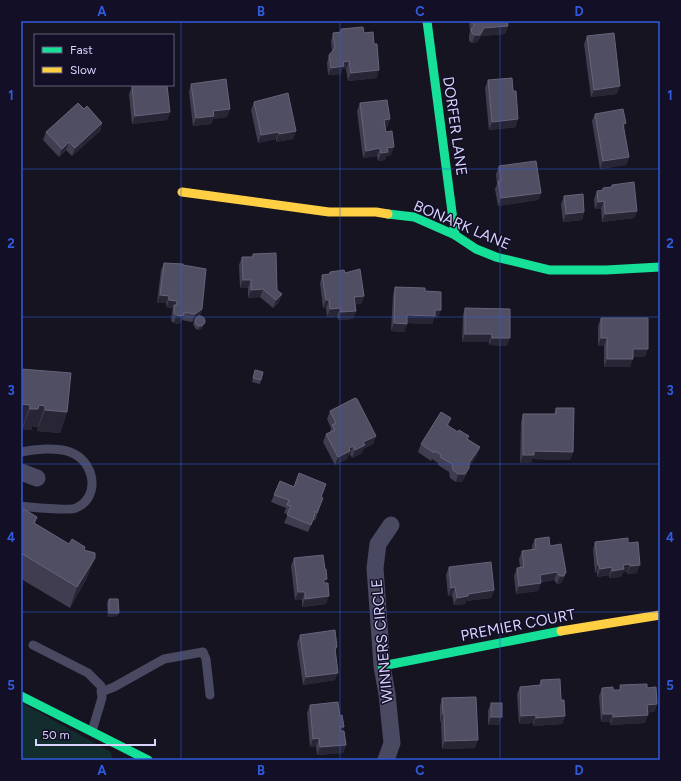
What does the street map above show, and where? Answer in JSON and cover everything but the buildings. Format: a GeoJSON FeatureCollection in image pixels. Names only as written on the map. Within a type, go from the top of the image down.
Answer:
{"type":"FeatureCollection","features":[{"type":"Feature","properties":{"kind":"street","name":"DORFER LANE"},"geometry":{"type":"LineString","coordinates":[[427,21],[455,235]]}},
{"type":"Feature","properties":{"kind":"street","name":"BONARK LANE"},"geometry":{"type":"LineString","coordinates":[[182,192],[329,212],[376,212],[414,217],[455,235],[476,248],[496,257],[550,270],[606,270],[660,267]]}},
{"type":"Feature","properties":{"kind":"street"},"geometry":{"type":"LineString","coordinates":[[21,472],[37,478]]}},
{"type":"Feature","properties":{"kind":"street","name":"WINNERS CIRCLE"},"geometry":{"type":"LineString","coordinates":[[386,760],[392,743],[387,694],[382,666],[375,568],[378,544],[391,525]]}},
{"type":"Feature","properties":{"kind":"street","name":"PREMIER COURT"},"geometry":{"type":"LineString","coordinates":[[382,666],[570,629],[660,615]]}},
{"type":"Feature","properties":{"kind":"street"},"geometry":{"type":"LineString","coordinates":[[21,696],[148,760]]}},
{"type":"Feature","properties":{"kind":"lane"},"geometry":{"type":"LineString","coordinates":[[21,452],[39,449],[68,451],[81,457],[88,465],[91,473],[92,486],[89,495],[83,504],[74,510],[21,506]]}},
{"type":"Feature","properties":{"kind":"lane"},"geometry":{"type":"LineString","coordinates":[[33,645],[88,672],[101,686],[102,698],[92,731]]}},
{"type":"Feature","properties":{"kind":"lane"},"geometry":{"type":"LineString","coordinates":[[101,692],[121,683],[164,658],[203,652],[206,658],[210,695]]}},
{"type":"Feature","properties":{"kind":"green space"},"geometry":{"type":"Polygon","coordinates":[[[21,702],[111,752],[113,760],[21,760],[21,702]]]}},
{"type":"Feature","properties":{"kind":"traffic: fast"},"geometry":{"type":"LineString","coordinates":[[427,21],[455,235]]}},
{"type":"Feature","properties":{"kind":"traffic: fast"},"geometry":{"type":"LineString","coordinates":[[388,214],[414,217],[455,235],[476,249],[496,257],[550,270],[606,270],[660,267]]}},
{"type":"Feature","properties":{"kind":"traffic: fast"},"geometry":{"type":"LineString","coordinates":[[382,666],[561,631]]}},
{"type":"Feature","properties":{"kind":"traffic: fast"},"geometry":{"type":"LineString","coordinates":[[21,696],[148,760]]}},
{"type":"Feature","properties":{"kind":"traffic: slow"},"geometry":{"type":"LineString","coordinates":[[182,192],[329,212],[376,212],[388,214]]}},
{"type":"Feature","properties":{"kind":"traffic: slow"},"geometry":{"type":"LineString","coordinates":[[561,631],[660,615]]}}]}
